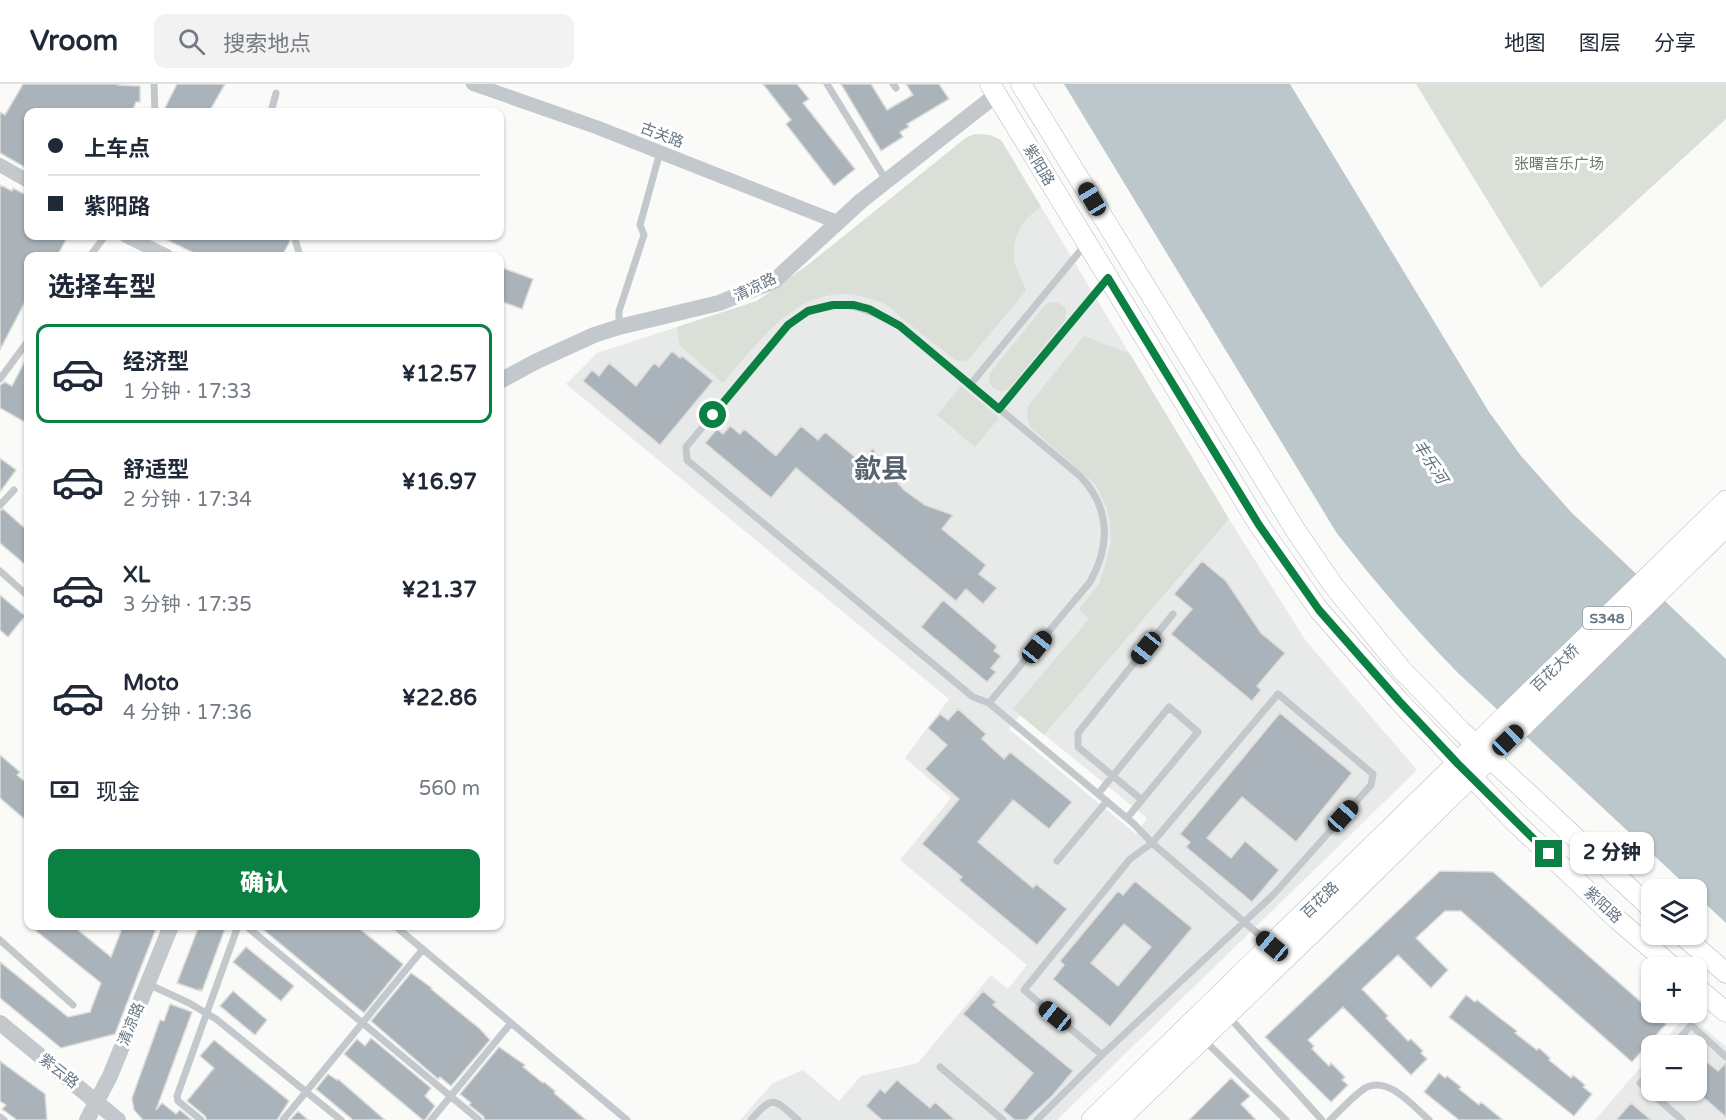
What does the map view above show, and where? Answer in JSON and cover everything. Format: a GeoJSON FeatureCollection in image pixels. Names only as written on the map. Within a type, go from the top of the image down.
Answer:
{"type":"FeatureCollection","features":[{"type":"Feature","properties":{"kind":"main road","name":"紫阳路"},"geometry":{"type":"LineString","coordinates":[[1021,84],[1320,567],[1374,638],[1402,670],[1484,752],[1641,899]]}},
{"type":"Feature","properties":{"kind":"main road","name":"紫阳路"},"geometry":{"type":"LineString","coordinates":[[993,89],[1259,525],[1295,577],[1339,634],[1464,771],[1610,912],[1661,957]]}},
{"type":"Feature","properties":{"kind":"main road","name":"百花大桥"},"geometry":{"type":"LineString","coordinates":[[1501,734],[1724,512]]}},
{"type":"Feature","properties":{"kind":"main road","name":"百花路"},"geometry":{"type":"LineString","coordinates":[[1092,1120],[1272,946],[1464,771],[1501,734]]}},
{"type":"Feature","properties":{"kind":"main road","name":"百花路"},"geometry":{"type":"LineString","coordinates":[[1118,1120],[1227,1015],[1464,771]]}},
{"type":"Feature","properties":{"kind":"main road"},"geometry":{"type":"LineString","coordinates":[[1694,945],[1726,973]]}},
{"type":"Feature","properties":{"kind":"main road"},"geometry":{"type":"LineString","coordinates":[[1707,996],[1726,1012]]}},
{"type":"Feature","properties":{"kind":"street","name":"古关路"},"geometry":{"type":"LineString","coordinates":[[472,84],[596,127],[837,222]]}},
{"type":"Feature","properties":{"kind":"street","name":"清凉路"},"geometry":{"type":"LineString","coordinates":[[504,379],[564,348],[619,327],[711,306],[774,281],[837,222],[993,89]]}},
{"type":"Feature","properties":{"kind":"street"},"geometry":{"type":"LineString","coordinates":[[0,165],[24,179]]}},
{"type":"Feature","properties":{"kind":"street"},"geometry":{"type":"LineString","coordinates":[[144,240],[161,252]]}},
{"type":"Feature","properties":{"kind":"street","name":"清凉路"},"geometry":{"type":"LineString","coordinates":[[87,1120],[110,1076],[169,930]]}},
{"type":"Feature","properties":{"kind":"street","name":"紫云路"},"geometry":{"type":"LineString","coordinates":[[0,1023],[118,1120]]}},
{"type":"Feature","properties":{"kind":"lane"},"geometry":{"type":"LineString","coordinates":[[154,84],[155,108]]}},
{"type":"Feature","properties":{"kind":"lane"},"geometry":{"type":"LineString","coordinates":[[827,84],[886,180]]}},
{"type":"Feature","properties":{"kind":"lane"},"geometry":{"type":"LineString","coordinates":[[271,108],[276,93]]}},
{"type":"Feature","properties":{"kind":"lane"},"geometry":{"type":"LineString","coordinates":[[619,327],[619,311],[644,235],[640,225],[660,152]]}},
{"type":"Feature","properties":{"kind":"lane"},"geometry":{"type":"LineString","coordinates":[[970,385],[1087,243]]}},
{"type":"Feature","properties":{"kind":"lane"},"geometry":{"type":"LineString","coordinates":[[999,409],[1108,278]]}},
{"type":"Feature","properties":{"kind":"lane"},"geometry":{"type":"LineString","coordinates":[[989,703],[1090,582],[1103,553],[1105,531],[1102,510],[1087,483],[900,326],[854,305],[833,305],[808,311],[788,325],[686,447],[687,460],[973,697],[989,703],[1107,801],[1152,843],[1272,946]]}},
{"type":"Feature","properties":{"kind":"lane"},"geometry":{"type":"LineString","coordinates":[[0,379],[24,346]]}},
{"type":"Feature","properties":{"kind":"lane"},"geometry":{"type":"LineString","coordinates":[[0,505],[14,490]]}},
{"type":"Feature","properties":{"kind":"lane"},"geometry":{"type":"LineString","coordinates":[[0,571],[24,592]]}},
{"type":"Feature","properties":{"kind":"lane"},"geometry":{"type":"LineString","coordinates":[[1142,800],[1078,747],[1078,733],[1173,614]]}},
{"type":"Feature","properties":{"kind":"lane"},"geometry":{"type":"LineString","coordinates":[[1037,1120],[1102,1055],[1274,894],[1371,785],[1373,774],[1278,694],[1152,843],[1130,859],[1024,990],[1102,1055]]}},
{"type":"Feature","properties":{"kind":"lane"},"geometry":{"type":"LineString","coordinates":[[1098,794],[1169,707],[1198,732],[1127,818]]}},
{"type":"Feature","properties":{"kind":"lane"},"geometry":{"type":"LineString","coordinates":[[1057,861],[1107,801]]}},
{"type":"Feature","properties":{"kind":"lane"},"geometry":{"type":"LineString","coordinates":[[201,1120],[178,1101],[177,1096],[237,930]]}},
{"type":"Feature","properties":{"kind":"lane"},"geometry":{"type":"LineString","coordinates":[[251,930],[479,1120]]}},
{"type":"Feature","properties":{"kind":"lane"},"geometry":{"type":"LineString","coordinates":[[399,930],[627,1120]]}},
{"type":"Feature","properties":{"kind":"lane"},"geometry":{"type":"LineString","coordinates":[[0,940],[73,1005]]}},
{"type":"Feature","properties":{"kind":"lane"},"geometry":{"type":"LineString","coordinates":[[283,1120],[423,949]]}},
{"type":"Feature","properties":{"kind":"lane"},"geometry":{"type":"LineString","coordinates":[[147,984],[216,1019],[341,1120]]}},
{"type":"Feature","properties":{"kind":"lane"},"geometry":{"type":"LineString","coordinates":[[1227,1015],[1322,1120]]}},
{"type":"Feature","properties":{"kind":"lane"},"geometry":{"type":"LineString","coordinates":[[431,1120],[511,1023]]}},
{"type":"Feature","properties":{"kind":"lane"},"geometry":{"type":"LineString","coordinates":[[1682,1035],[1691,1025],[1702,1035]]}},
{"type":"Feature","properties":{"kind":"lane"},"geometry":{"type":"LineString","coordinates":[[1202,1039],[1286,1120]]}},
{"type":"Feature","properties":{"kind":"lane"},"geometry":{"type":"LineString","coordinates":[[1707,1039],[1726,1056]]}},
{"type":"Feature","properties":{"kind":"lane"},"geometry":{"type":"LineString","coordinates":[[940,1068],[1004,1120]]}},
{"type":"Feature","properties":{"kind":"lane"},"geometry":{"type":"LineString","coordinates":[[1330,1120],[1366,1088],[1379,1086],[1390,1088],[1429,1120]]}},
{"type":"Feature","properties":{"kind":"lane"},"geometry":{"type":"LineString","coordinates":[[1660,1101],[1682,1120]]}},
{"type":"Feature","properties":{"kind":"lane"},"geometry":{"type":"LineString","coordinates":[[751,1120],[764,1104],[772,1102],[780,1104],[798,1120]]}},
{"type":"Feature","properties":{"kind":"lane"},"geometry":{"type":"LineString","coordinates":[[0,1117],[4,1120]]}},
{"type":"Feature","properties":{"kind":"shaded area"},"geometry":{"type":"Polygon","coordinates":[[[975,134],[990,135],[1001,140],[1229,519],[1306,641],[1417,770],[1057,1120],[740,1120],[773,1083],[803,1070],[839,1101],[861,1076],[918,1063],[991,975],[1008,989],[1027,965],[900,860],[951,798],[905,758],[949,699],[566,384],[597,353],[757,301],[809,264],[967,137],[975,134]],[[1020,715],[1009,729],[1136,834],[1147,818],[1020,715]]]}},
{"type":"Feature","properties":{"kind":"shaded area"},"geometry":{"type":"Polygon","coordinates":[[[1680,1023],[1698,1023],[1726,1047],[1726,1120],[1595,1120],[1641,1067],[1641,1101],[1707,1101],[1707,1035],[1669,1035],[1680,1023]]]}},
{"type":"Feature","properties":{"kind":"green space","name":"张曙音乐广场"},"geometry":{"type":"Polygon","coordinates":[[[1416,84],[1726,84],[1726,119],[1541,288],[1416,84]]]}},
{"type":"Feature","properties":{"kind":"green space"},"geometry":{"type":"Polygon","coordinates":[[[975,134],[990,135],[1001,140],[1041,207],[1023,224],[1014,247],[1015,264],[1026,291],[967,361],[955,360],[885,304],[856,295],[832,295],[811,301],[791,312],[755,345],[723,383],[680,346],[677,327],[757,301],[809,264],[967,137],[975,134]]]}},
{"type":"Feature","properties":{"kind":"green space"},"geometry":{"type":"Polygon","coordinates":[[[1050,302],[1059,303],[1066,308],[1065,320],[1009,389],[1001,391],[993,388],[989,381],[990,373],[1050,302]]]}},
{"type":"Feature","properties":{"kind":"green space"},"geometry":{"type":"Polygon","coordinates":[[[1084,336],[1130,354],[1229,519],[1044,735],[1013,709],[1089,619],[1079,609],[1099,584],[1111,542],[1110,521],[1107,508],[1096,485],[1030,427],[1027,416],[1028,406],[1084,336]]]}},
{"type":"Feature","properties":{"kind":"green space"},"geometry":{"type":"Polygon","coordinates":[[[961,386],[999,418],[975,447],[937,415],[961,386]]]}},
{"type":"Feature","properties":{"kind":"water","name":"丰乐河"},"geometry":{"type":"Polygon","coordinates":[[[1064,84],[1290,84],[1489,412],[1521,456],[1571,512],[1726,659],[1726,923],[1707,905],[1707,879],[1679,879],[1458,673],[1410,622],[1336,532],[1064,84]]]}},
{"type":"Feature","properties":{"kind":"building"},"geometry":{"type":"Polygon","coordinates":[[[23,84],[140,86],[140,102],[136,102],[134,108],[24,108],[24,167],[0,153],[0,112],[5,115],[23,84]]]}},
{"type":"Feature","properties":{"kind":"building"},"geometry":{"type":"Polygon","coordinates":[[[177,84],[225,84],[211,108],[165,108],[177,84]]]}},
{"type":"Feature","properties":{"kind":"building"},"geometry":{"type":"Polygon","coordinates":[[[763,84],[797,84],[809,99],[803,103],[855,169],[834,186],[786,124],[791,120],[763,84]]]}},
{"type":"Feature","properties":{"kind":"building"},"geometry":{"type":"Polygon","coordinates":[[[841,84],[871,84],[887,110],[913,95],[906,84],[939,84],[949,99],[907,124],[909,127],[900,132],[903,137],[881,151],[841,84]]]}},
{"type":"Feature","properties":{"kind":"building"},"geometry":{"type":"Polygon","coordinates":[[[0,185],[24,194],[24,240],[66,240],[59,252],[24,252],[24,304],[0,350],[0,185]]]}},
{"type":"Feature","properties":{"kind":"building"},"geometry":{"type":"Polygon","coordinates":[[[167,240],[290,241],[284,252],[192,252],[167,240]]]}},
{"type":"Feature","properties":{"kind":"building"},"geometry":{"type":"Polygon","coordinates":[[[504,268],[533,279],[522,309],[504,302],[504,268]]]}},
{"type":"Feature","properties":{"kind":"building"},"geometry":{"type":"Polygon","coordinates":[[[672,351],[680,358],[682,356],[713,381],[660,445],[583,381],[592,370],[599,376],[609,363],[636,386],[654,363],[659,367],[672,351]]]}},
{"type":"Feature","properties":{"kind":"building"},"geometry":{"type":"Polygon","coordinates":[[[24,363],[24,422],[0,408],[0,385],[5,382],[12,386],[24,363]]]}},
{"type":"Feature","properties":{"kind":"building"},"geometry":{"type":"Polygon","coordinates":[[[730,426],[740,434],[744,429],[776,456],[801,426],[818,440],[825,432],[861,462],[873,448],[883,466],[904,490],[925,505],[953,515],[942,529],[986,565],[979,574],[997,588],[983,604],[966,589],[956,601],[796,468],[771,498],[705,443],[717,429],[723,434],[730,426]]]}},
{"type":"Feature","properties":{"kind":"building"},"geometry":{"type":"Polygon","coordinates":[[[0,458],[16,470],[0,492],[0,458]]]}},
{"type":"Feature","properties":{"kind":"building"},"geometry":{"type":"Polygon","coordinates":[[[3,509],[24,527],[24,564],[0,543],[0,511],[3,509]]]}},
{"type":"Feature","properties":{"kind":"building"},"geometry":{"type":"Polygon","coordinates":[[[1202,561],[1226,581],[1261,633],[1285,653],[1257,686],[1261,690],[1252,701],[1171,634],[1192,609],[1174,594],[1202,561]]]}},
{"type":"Feature","properties":{"kind":"building"},"geometry":{"type":"Polygon","coordinates":[[[0,595],[24,617],[8,637],[0,630],[0,595]]]}},
{"type":"Feature","properties":{"kind":"building"},"geometry":{"type":"Polygon","coordinates":[[[943,600],[997,646],[994,651],[1001,656],[991,668],[996,672],[987,682],[921,627],[943,600]]]}},
{"type":"Feature","properties":{"kind":"building"},"geometry":{"type":"Polygon","coordinates":[[[958,709],[986,734],[982,739],[1004,759],[1010,752],[1072,802],[1049,829],[1013,800],[978,842],[1033,888],[1036,884],[1067,909],[1037,945],[959,880],[962,877],[922,844],[959,799],[925,769],[947,745],[928,728],[940,714],[948,720],[958,709]]]}},
{"type":"Feature","properties":{"kind":"building"},"geometry":{"type":"Polygon","coordinates":[[[1280,713],[1352,773],[1296,842],[1242,797],[1207,838],[1231,858],[1245,841],[1279,870],[1252,902],[1186,847],[1190,842],[1180,834],[1280,713]]]}},
{"type":"Feature","properties":{"kind":"building"},"geometry":{"type":"Polygon","coordinates":[[[0,755],[20,772],[17,775],[24,781],[24,819],[0,798],[0,755]]]}},
{"type":"Feature","properties":{"kind":"building"},"geometry":{"type":"Polygon","coordinates":[[[1440,871],[1493,872],[1641,1002],[1641,1023],[1666,1024],[1656,1035],[1641,1035],[1641,1052],[1632,1062],[1461,911],[1445,911],[1416,938],[1448,970],[1431,988],[1398,955],[1362,989],[1408,1041],[1411,1039],[1423,1051],[1421,1053],[1427,1059],[1411,1075],[1343,1007],[1308,1040],[1314,1046],[1312,1049],[1329,1066],[1331,1063],[1345,1077],[1342,1080],[1348,1085],[1331,1102],[1265,1037],[1440,871]]]}},
{"type":"Feature","properties":{"kind":"building"},"geometry":{"type":"Polygon","coordinates":[[[1135,881],[1192,928],[1110,1027],[1053,979],[1064,965],[1060,961],[1118,891],[1123,895],[1135,881]],[[1124,924],[1091,963],[1118,986],[1151,947],[1124,924]]]}},
{"type":"Feature","properties":{"kind":"building"},"geometry":{"type":"Polygon","coordinates":[[[35,930],[78,930],[111,957],[121,930],[155,930],[115,1034],[61,1048],[0,998],[0,962],[68,1017],[90,1012],[101,983],[35,930]]]}},
{"type":"Feature","properties":{"kind":"building"},"geometry":{"type":"Polygon","coordinates":[[[197,930],[225,930],[202,991],[177,983],[197,930]]]}},
{"type":"Feature","properties":{"kind":"building"},"geometry":{"type":"Polygon","coordinates":[[[264,930],[361,930],[403,964],[364,1013],[264,930]]]}},
{"type":"Feature","properties":{"kind":"building"},"geometry":{"type":"Polygon","coordinates":[[[246,947],[294,986],[281,1001],[233,962],[246,947]]]}},
{"type":"Feature","properties":{"kind":"building"},"geometry":{"type":"Polygon","coordinates":[[[411,973],[432,988],[490,1040],[451,1086],[440,1077],[438,1079],[371,1021],[411,973]]]}},
{"type":"Feature","properties":{"kind":"building"},"geometry":{"type":"Polygon","coordinates":[[[233,991],[267,1020],[255,1035],[220,1006],[233,991]]]}},
{"type":"Feature","properties":{"kind":"building"},"geometry":{"type":"Polygon","coordinates":[[[983,991],[996,1002],[993,1005],[1073,1071],[1053,1095],[1026,1120],[1015,1120],[1003,1110],[1033,1073],[963,1014],[983,991]]]}},
{"type":"Feature","properties":{"kind":"building"},"geometry":{"type":"Polygon","coordinates":[[[1466,995],[1475,1002],[1477,1000],[1537,1050],[1539,1048],[1550,1058],[1549,1060],[1571,1078],[1573,1075],[1585,1085],[1583,1087],[1592,1094],[1574,1116],[1449,1017],[1466,995]]]}},
{"type":"Feature","properties":{"kind":"building"},"geometry":{"type":"Polygon","coordinates":[[[170,1004],[192,1012],[156,1110],[162,1103],[176,1114],[180,1110],[192,1120],[143,1120],[134,1110],[132,1098],[160,1020],[164,1021],[170,1004]]]}},
{"type":"Feature","properties":{"kind":"building"},"geometry":{"type":"Polygon","coordinates":[[[371,1038],[431,1088],[425,1096],[435,1106],[425,1120],[344,1054],[357,1039],[365,1046],[371,1038]]]}},
{"type":"Feature","properties":{"kind":"building"},"geometry":{"type":"Polygon","coordinates":[[[214,1040],[289,1101],[277,1120],[207,1120],[187,1101],[214,1068],[200,1056],[214,1040]]]}},
{"type":"Feature","properties":{"kind":"building"},"geometry":{"type":"Polygon","coordinates":[[[499,1047],[525,1065],[523,1067],[555,1091],[554,1093],[586,1120],[485,1120],[460,1094],[499,1047]]]}},
{"type":"Feature","properties":{"kind":"building"},"geometry":{"type":"Polygon","coordinates":[[[0,1061],[45,1094],[47,1120],[17,1120],[2,1109],[6,1105],[0,1101],[0,1061]]]}},
{"type":"Feature","properties":{"kind":"building"},"geometry":{"type":"Polygon","coordinates":[[[1707,1062],[1718,1071],[1726,1063],[1726,1117],[1707,1101],[1707,1062]]]}},
{"type":"Feature","properties":{"kind":"building"},"geometry":{"type":"Polygon","coordinates":[[[1439,1073],[1445,1078],[1447,1076],[1479,1105],[1481,1102],[1503,1120],[1459,1120],[1424,1092],[1439,1073]]]}},
{"type":"Feature","properties":{"kind":"building"},"geometry":{"type":"Polygon","coordinates":[[[328,1074],[338,1079],[385,1120],[353,1120],[316,1089],[328,1074]]]}},
{"type":"Feature","properties":{"kind":"building"},"geometry":{"type":"Polygon","coordinates":[[[1231,1078],[1250,1096],[1241,1104],[1256,1120],[1189,1120],[1231,1078]]]}},
{"type":"Feature","properties":{"kind":"building"},"geometry":{"type":"Polygon","coordinates":[[[897,1080],[930,1108],[935,1102],[955,1120],[882,1120],[866,1106],[880,1089],[885,1093],[897,1080]]]}},
{"type":"Feature","properties":{"kind":"building"},"geometry":{"type":"Polygon","coordinates":[[[1631,1103],[1651,1120],[1616,1120],[1631,1103]]]}},
{"type":"Feature","properties":{"kind":"building"},"geometry":{"type":"Polygon","coordinates":[[[298,1111],[308,1120],[290,1120],[298,1111]]]}},
{"type":"Feature","properties":{"kind":"district","name":"歙县"},"geometry":{"type":"Point","coordinates":[881,469]}},
{"type":"Feature","properties":{"kind":"route"},"geometry":{"type":"LineString","coordinates":[[713,415],[788,325],[808,311],[833,305],[854,305],[869,309],[900,326],[999,409],[1108,278],[1259,525],[1319,610],[1458,764],[1549,854]]}}]}
